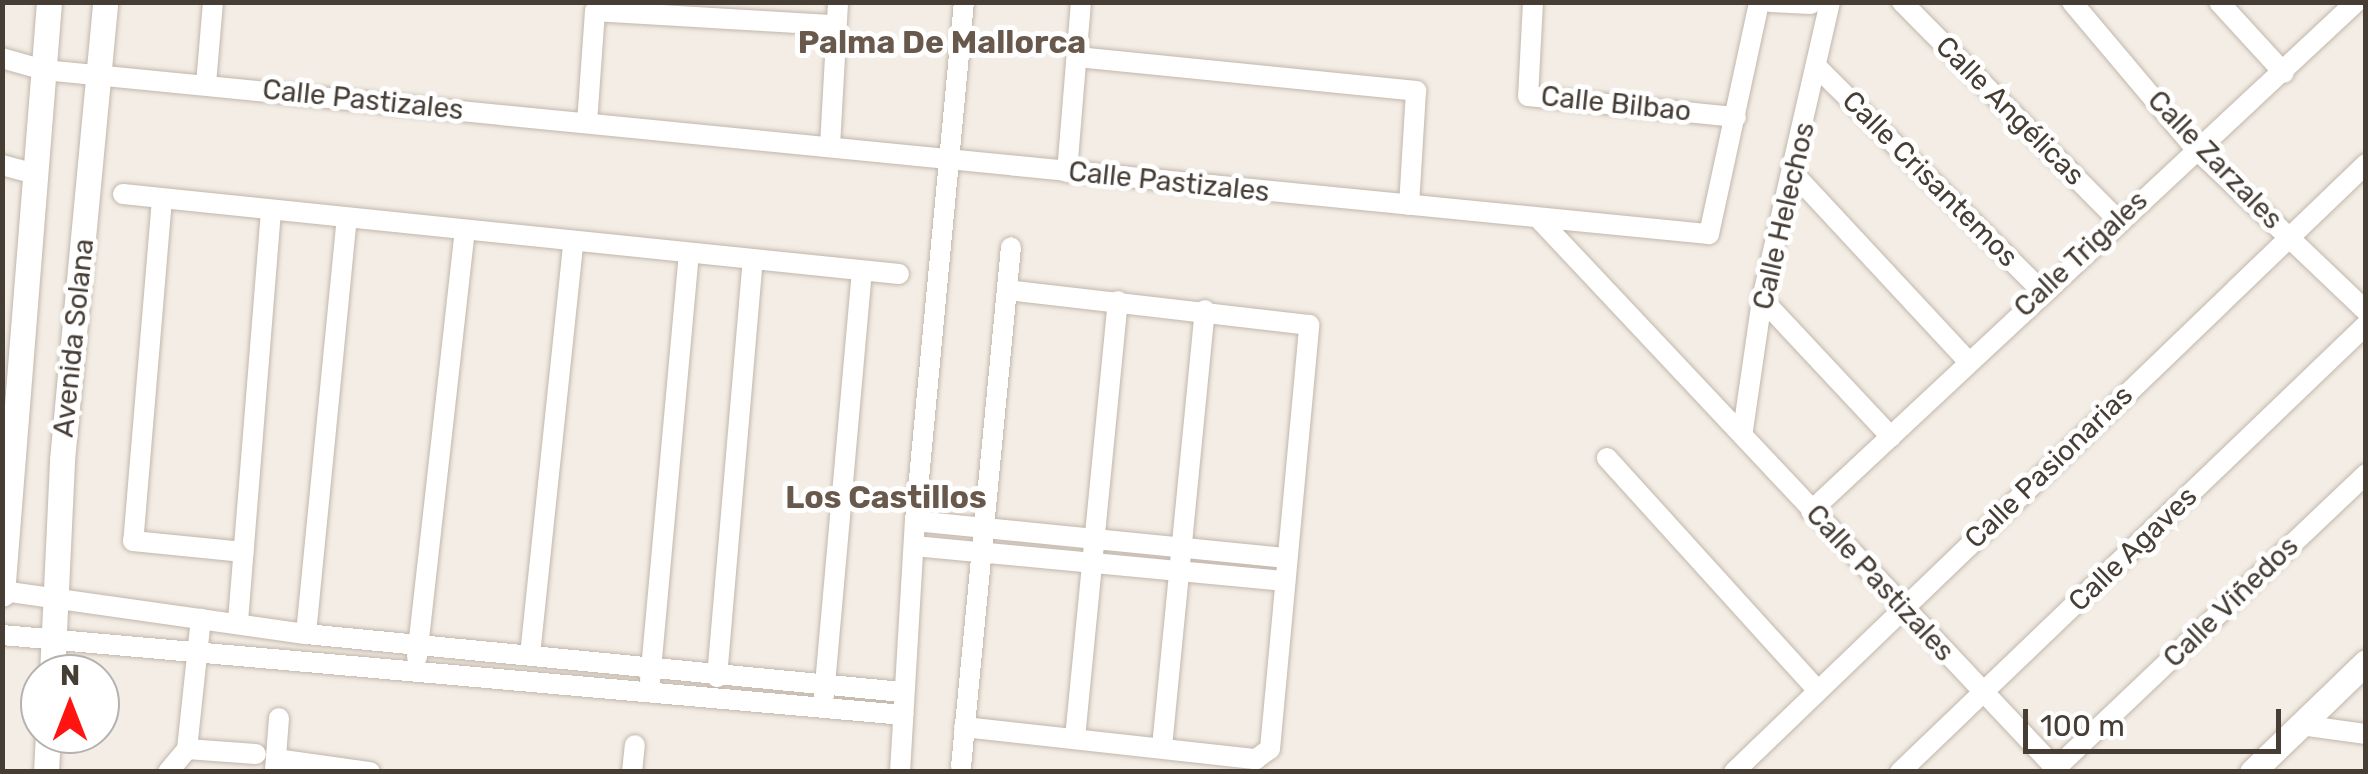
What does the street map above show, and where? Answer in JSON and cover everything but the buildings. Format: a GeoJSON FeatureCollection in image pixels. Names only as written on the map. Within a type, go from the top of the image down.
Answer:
{"type":"FeatureCollection","features":[{"type":"Feature","properties":{"kind":"street","name":"Avenida Solana"},"geometry":{"type":"LineString","coordinates":[[3,593],[9,455],[49,2]]}},
{"type":"Feature","properties":{"kind":"street","name":"Avenida Solana"},"geometry":{"type":"LineString","coordinates":[[53,654],[105,2]]}},
{"type":"Feature","properties":{"kind":"street"},"geometry":{"type":"LineString","coordinates":[[206,84],[212,2]]}},
{"type":"Feature","properties":{"kind":"street"},"geometry":{"type":"LineString","coordinates":[[830,146],[838,2]]}},
{"type":"Feature","properties":{"kind":"street"},"geometry":{"type":"LineString","coordinates":[[900,772],[902,692],[916,521],[964,2]]}},
{"type":"Feature","properties":{"kind":"street"},"geometry":{"type":"LineString","coordinates":[[1067,172],[1081,2]]}},
{"type":"Feature","properties":{"kind":"street","name":"Calle Bilbao"},"geometry":{"type":"LineString","coordinates":[[1533,2],[1528,96],[1736,117]]}},
{"type":"Feature","properties":{"kind":"street"},"geometry":{"type":"LineString","coordinates":[[1539,219],[1709,234],[1759,2]]}},
{"type":"Feature","properties":{"kind":"street"},"geometry":{"type":"LineString","coordinates":[[1770,2],[1821,3]]}},
{"type":"Feature","properties":{"kind":"street","name":"Calle Angélicas"},"geometry":{"type":"LineString","coordinates":[[1902,2],[2117,219]]}},
{"type":"Feature","properties":{"kind":"street","name":"Calle Zarzales"},"geometry":{"type":"LineString","coordinates":[[2072,2],[2196,148],[2366,311]]}},
{"type":"Feature","properties":{"kind":"street"},"geometry":{"type":"LineString","coordinates":[[2219,2],[2284,73]]}},
{"type":"Feature","properties":{"kind":"street","name":"Calle Trigales"},"geometry":{"type":"LineString","coordinates":[[1811,511],[2117,219],[2284,73],[2356,2]]}},
{"type":"Feature","properties":{"kind":"street","name":"Calle Helechos"},"geometry":{"type":"LineString","coordinates":[[1742,430],[1762,299],[1818,67],[1821,3]]}},
{"type":"Feature","properties":{"kind":"street"},"geometry":{"type":"LineString","coordinates":[[587,123],[595,11],[834,24]]}},
{"type":"Feature","properties":{"kind":"street"},"geometry":{"type":"LineString","coordinates":[[1077,56],[1416,91],[1409,205]]}},
{"type":"Feature","properties":{"kind":"street","name":"Calle Pastizales"},"geometry":{"type":"LineString","coordinates":[[2,58],[44,70],[1539,219],[1742,430],[1811,511],[2056,770]]}},
{"type":"Feature","properties":{"kind":"street","name":"Calle Crisantemos"},"geometry":{"type":"LineString","coordinates":[[1818,67],[2042,291]]}},
{"type":"Feature","properties":{"kind":"street","name":"Calle Pasionarias"},"geometry":{"type":"LineString","coordinates":[[1734,772],[2366,164]]}},
{"type":"Feature","properties":{"kind":"street"},"geometry":{"type":"LineString","coordinates":[[2,165],[36,174]]}},
{"type":"Feature","properties":{"kind":"street"},"geometry":{"type":"LineString","coordinates":[[1795,175],[1969,362]]}},
{"type":"Feature","properties":{"kind":"street"},"geometry":{"type":"LineString","coordinates":[[123,194],[753,262],[899,274]]}},
{"type":"Feature","properties":{"kind":"street"},"geometry":{"type":"LineString","coordinates":[[162,199],[133,541],[242,552]]}},
{"type":"Feature","properties":{"kind":"street"},"geometry":{"type":"LineString","coordinates":[[238,622],[271,210]]}},
{"type":"Feature","properties":{"kind":"street"},"geometry":{"type":"LineString","coordinates":[[306,634],[347,219]]}},
{"type":"Feature","properties":{"kind":"street"},"geometry":{"type":"LineString","coordinates":[[416,671],[465,231]]}},
{"type":"Feature","properties":{"kind":"street"},"geometry":{"type":"LineString","coordinates":[[530,655],[573,243]]}},
{"type":"Feature","properties":{"kind":"street"},"geometry":{"type":"LineString","coordinates":[[961,767],[1011,247]]}},
{"type":"Feature","properties":{"kind":"street"},"geometry":{"type":"LineString","coordinates":[[648,691],[654,669],[689,255]]}},
{"type":"Feature","properties":{"kind":"street"},"geometry":{"type":"LineString","coordinates":[[717,677],[753,262]]}},
{"type":"Feature","properties":{"kind":"street"},"geometry":{"type":"LineString","coordinates":[[822,708],[862,273]]}},
{"type":"Feature","properties":{"kind":"street"},"geometry":{"type":"LineString","coordinates":[[964,727],[1266,756],[1287,558],[1309,325],[1008,290]]}},
{"type":"Feature","properties":{"kind":"street"},"geometry":{"type":"LineString","coordinates":[[1762,299],[1891,437]]}},
{"type":"Feature","properties":{"kind":"street"},"geometry":{"type":"LineString","coordinates":[[1075,738],[1118,301]]}},
{"type":"Feature","properties":{"kind":"street"},"geometry":{"type":"LineString","coordinates":[[1162,747],[1205,310]]}},
{"type":"Feature","properties":{"kind":"street","name":"Calle Agaves"},"geometry":{"type":"LineString","coordinates":[[1900,772],[2366,325]]}},
{"type":"Feature","properties":{"kind":"street"},"geometry":{"type":"LineString","coordinates":[[1606,458],[1816,690]]}},
{"type":"Feature","properties":{"kind":"street","name":"Calle Viñedos"},"geometry":{"type":"LineString","coordinates":[[2056,770],[2366,474]]}},
{"type":"Feature","properties":{"kind":"street"},"geometry":{"type":"LineString","coordinates":[[916,521],[1287,558]]}},
{"type":"Feature","properties":{"kind":"street"},"geometry":{"type":"LineString","coordinates":[[914,546],[1284,581]]}},
{"type":"Feature","properties":{"kind":"street"},"geometry":{"type":"LineString","coordinates":[[3,593],[306,634],[902,692]]}},
{"type":"Feature","properties":{"kind":"street"},"geometry":{"type":"LineString","coordinates":[[168,772],[187,750],[201,619]]}},
{"type":"Feature","properties":{"kind":"street"},"geometry":{"type":"LineString","coordinates":[[2,635],[903,715]]}},
{"type":"Feature","properties":{"kind":"street"},"geometry":{"type":"LineString","coordinates":[[2252,772],[2366,662]]}},
{"type":"Feature","properties":{"kind":"street"},"geometry":{"type":"LineString","coordinates":[[269,762],[279,718]]}},
{"type":"Feature","properties":{"kind":"street"},"geometry":{"type":"LineString","coordinates":[[2301,725],[2366,734]]}},
{"type":"Feature","properties":{"kind":"street"},"geometry":{"type":"LineString","coordinates":[[632,772],[634,745]]}},
{"type":"Feature","properties":{"kind":"street"},"geometry":{"type":"LineString","coordinates":[[187,750],[214,761],[370,772]]}},
{"type":"Feature","properties":{"kind":"district","name":"Palma De Mallorca"},"geometry":{"type":"Point","coordinates":[942,42]}},
{"type":"Feature","properties":{"kind":"district","name":"Los Castillos"},"geometry":{"type":"Point","coordinates":[886,497]}}]}
